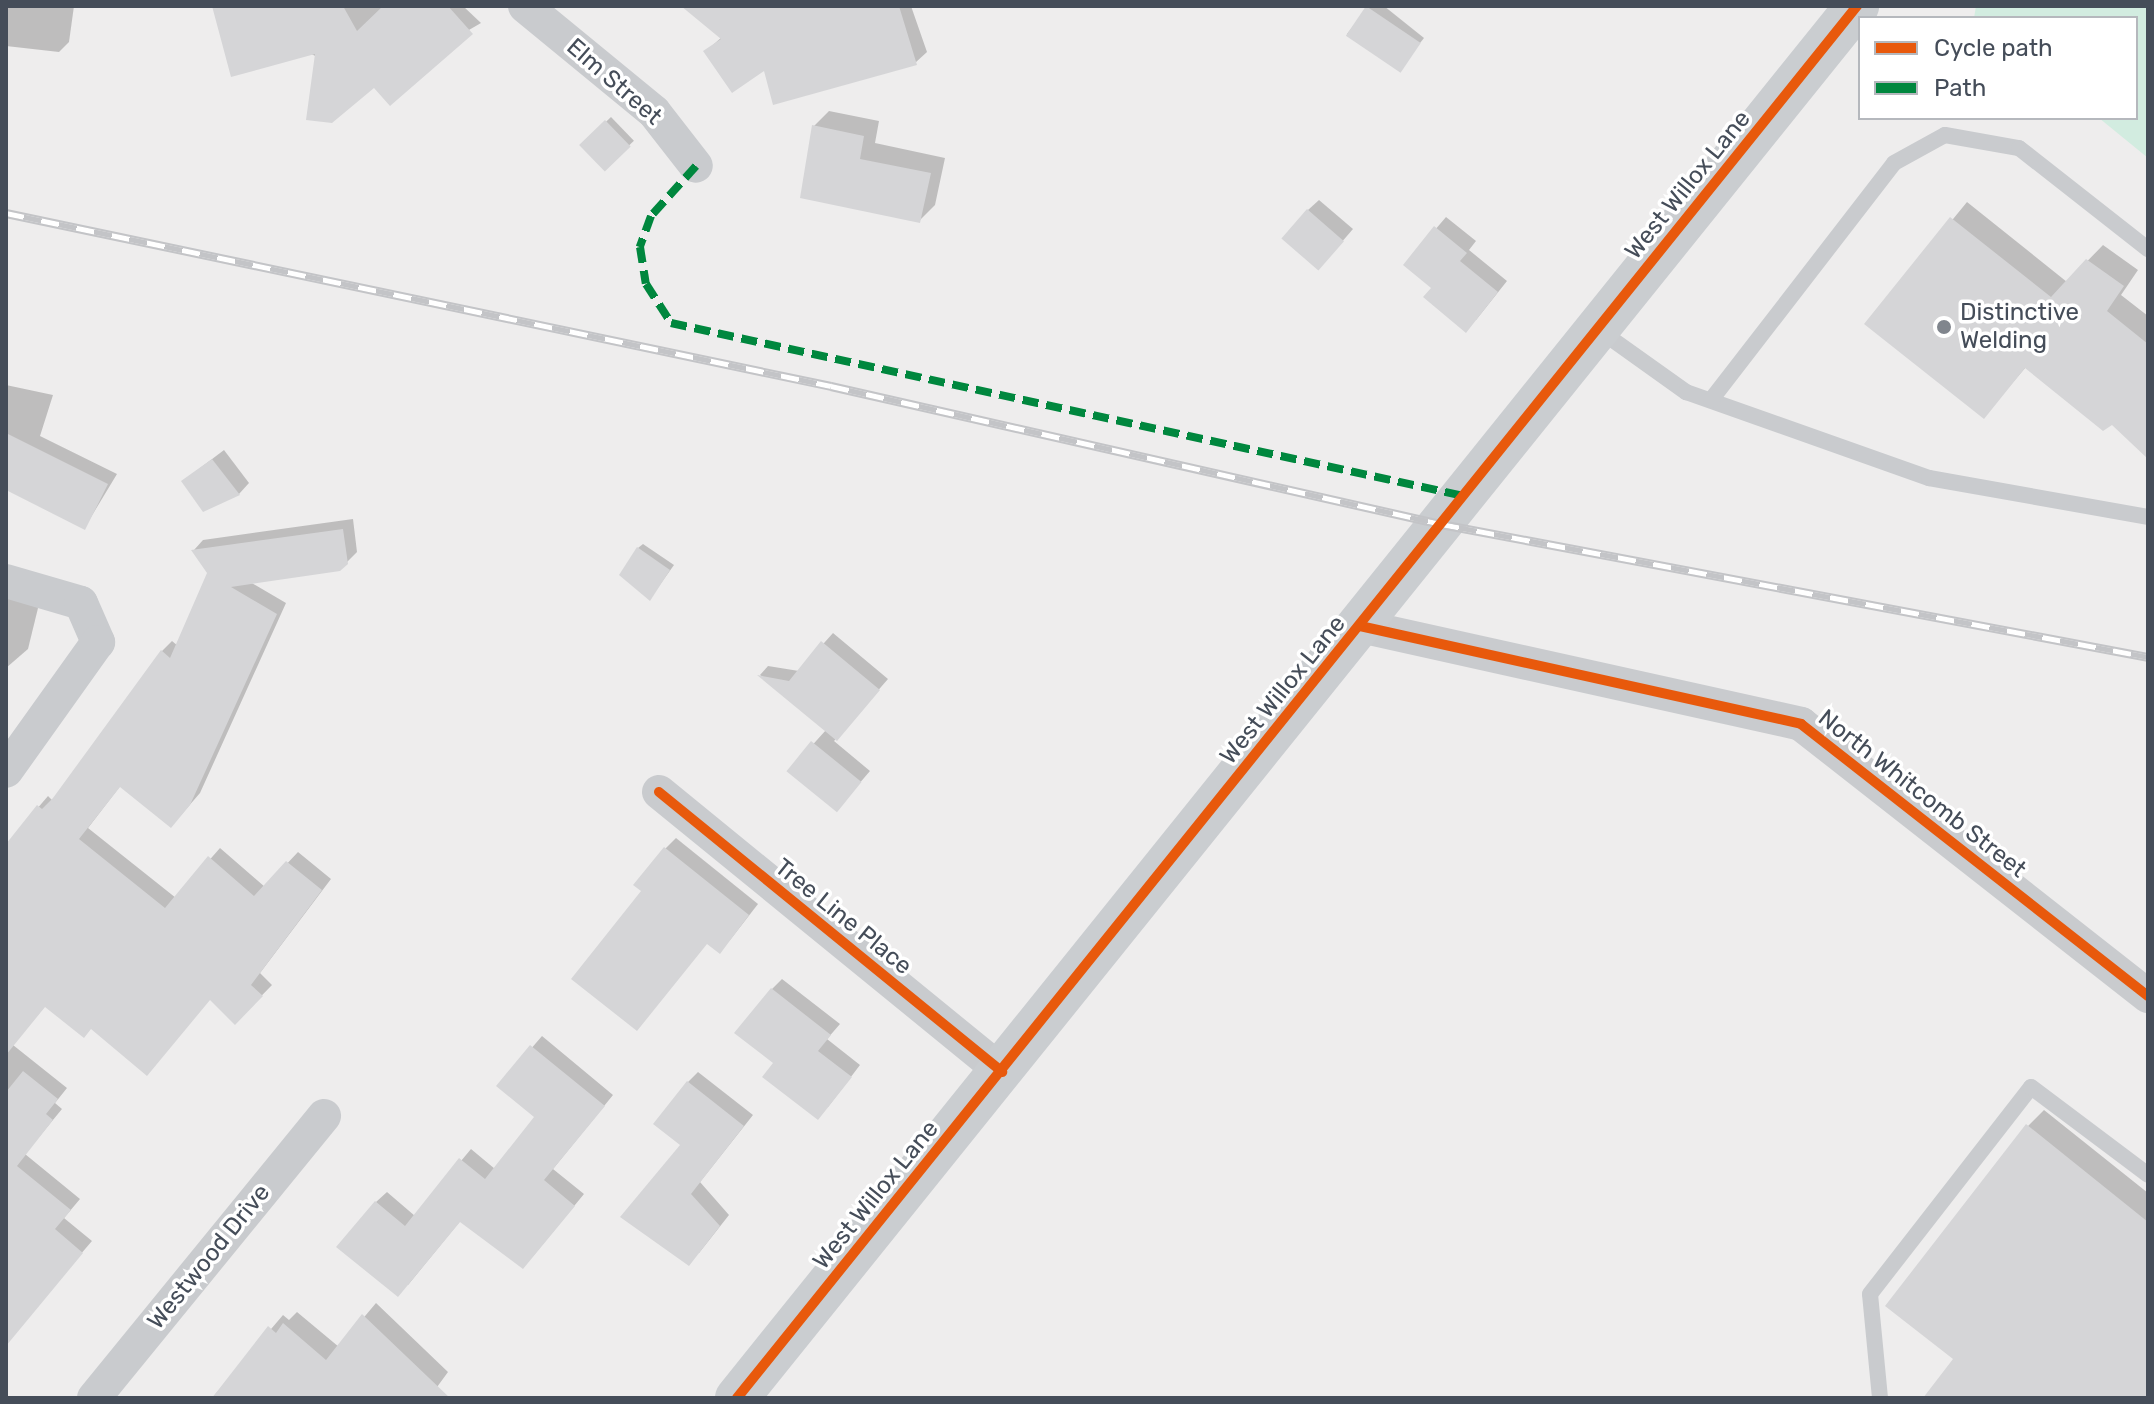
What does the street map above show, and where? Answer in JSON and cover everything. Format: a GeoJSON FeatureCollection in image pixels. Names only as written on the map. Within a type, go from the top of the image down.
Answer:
{"type":"FeatureCollection","features":[{"type":"Feature","properties":{"kind":"main road","name":"West Willox Lane"},"geometry":{"type":"LineString","coordinates":[[737,1398],[1857,6]]}},
{"type":"Feature","properties":{"kind":"street","name":"Elm Street"},"geometry":{"type":"LineString","coordinates":[[525,6],[654,112],[696,166]]}},
{"type":"Feature","properties":{"kind":"street"},"geometry":{"type":"LineString","coordinates":[[6,581],[81,603],[98,642],[93,658],[6,771]]}},
{"type":"Feature","properties":{"kind":"street","name":"North Whitcomb Street"},"geometry":{"type":"LineString","coordinates":[[1360,626],[1801,724],[2148,996]]}},
{"type":"Feature","properties":{"kind":"street","name":"Tree Line Place"},"geometry":{"type":"LineString","coordinates":[[659,792],[1002,1072]]}},
{"type":"Feature","properties":{"kind":"street","name":"Westwood Drive"},"geometry":{"type":"LineString","coordinates":[[94,1398],[324,1116]]}},
{"type":"Feature","properties":{"kind":"lane"},"geometry":{"type":"LineString","coordinates":[[1711,400],[1894,163],[1945,135],[2019,148],[2148,249]]}},
{"type":"Feature","properties":{"kind":"lane"},"geometry":{"type":"LineString","coordinates":[[1597,329],[1686,392],[1929,478],[2148,517]]}},
{"type":"Feature","properties":{"kind":"lane"},"geometry":{"type":"LineString","coordinates":[[1880,1398],[1870,1294],[2031,1087],[2148,1175]]}},
{"type":"Feature","properties":{"kind":"green space"},"geometry":{"type":"Polygon","coordinates":[[[1976,6],[2148,6],[2148,158],[2101,120],[2138,120],[2138,16],[1974,16],[1976,6]]]}},
{"type":"Feature","properties":{"kind":"building"},"geometry":{"type":"Polygon","coordinates":[[[212,6],[343,6],[357,31],[383,6],[448,6],[473,34],[390,106],[374,88],[332,123],[306,120],[315,54],[231,77],[212,6]]]}},
{"type":"Feature","properties":{"kind":"building"},"geometry":{"type":"Polygon","coordinates":[[[681,6],[899,6],[917,65],[773,105],[764,71],[732,93],[703,51],[721,39],[681,6]]]}},
{"type":"Feature","properties":{"kind":"building"},"geometry":{"type":"Polygon","coordinates":[[[1366,6],[1421,43],[1401,73],[1346,36],[1366,6]]]}},
{"type":"Feature","properties":{"kind":"building"},"geometry":{"type":"Polygon","coordinates":[[[605,120],[631,147],[605,172],[579,145],[605,120]]]}},
{"type":"Feature","properties":{"kind":"building"},"geometry":{"type":"Polygon","coordinates":[[[812,125],[864,136],[860,159],[931,173],[920,223],[800,198],[812,125]]]}},
{"type":"Feature","properties":{"kind":"building"},"geometry":{"type":"Polygon","coordinates":[[[1307,209],[1344,241],[1318,271],[1281,238],[1307,209]]]}},
{"type":"Feature","properties":{"kind":"building","name":"Distinctive Welding"},"geometry":{"type":"Polygon","coordinates":[[[1950,217],[2051,297],[2086,259],[2124,286],[2107,311],[2148,344],[2148,459],[2112,425],[2103,431],[2025,368],[1984,419],[1864,324],[1950,217]]]}},
{"type":"Feature","properties":{"kind":"building"},"geometry":{"type":"Polygon","coordinates":[[[1434,226],[1467,253],[1460,261],[1498,292],[1466,333],[1423,297],[1431,288],[1403,265],[1434,226]]]}},
{"type":"Feature","properties":{"kind":"building"},"geometry":{"type":"Polygon","coordinates":[[[6,433],[108,484],[85,530],[6,490],[6,433]]]}},
{"type":"Feature","properties":{"kind":"building"},"geometry":{"type":"Polygon","coordinates":[[[212,459],[240,495],[203,512],[181,481],[212,459]]]}},
{"type":"Feature","properties":{"kind":"building"},"geometry":{"type":"Polygon","coordinates":[[[343,529],[348,564],[340,571],[231,587],[277,614],[190,805],[171,828],[120,787],[79,839],[165,908],[208,856],[254,896],[286,861],[322,890],[251,985],[263,996],[235,1025],[210,1000],[147,1076],[91,1029],[84,1038],[45,1007],[6,1055],[6,844],[37,805],[42,809],[53,798],[161,650],[170,658],[207,573],[191,550],[343,529]]]}},
{"type":"Feature","properties":{"kind":"building"},"geometry":{"type":"Polygon","coordinates":[[[637,547],[670,570],[650,601],[619,575],[637,547]]]}},
{"type":"Feature","properties":{"kind":"building"},"geometry":{"type":"Polygon","coordinates":[[[821,641],[880,690],[837,741],[757,675],[789,681],[821,641]]]}},
{"type":"Feature","properties":{"kind":"building"},"geometry":{"type":"Polygon","coordinates":[[[811,741],[862,782],[837,812],[786,771],[811,741]]]}},
{"type":"Feature","properties":{"kind":"building"},"geometry":{"type":"Polygon","coordinates":[[[664,847],[749,915],[720,954],[707,944],[637,1031],[571,979],[641,891],[633,885],[664,847]]]}},
{"type":"Feature","properties":{"kind":"building"},"geometry":{"type":"Polygon","coordinates":[[[771,988],[831,1035],[818,1051],[852,1077],[818,1120],[762,1077],[773,1063],[734,1033],[771,988]]]}},
{"type":"Feature","properties":{"kind":"building"},"geometry":{"type":"Polygon","coordinates":[[[530,1045],[605,1106],[544,1180],[575,1206],[523,1269],[460,1222],[398,1297],[336,1247],[375,1201],[405,1226],[459,1158],[485,1179],[534,1117],[496,1086],[530,1045]]]}},
{"type":"Feature","properties":{"kind":"building"},"geometry":{"type":"Polygon","coordinates":[[[23,1071],[58,1099],[46,1114],[53,1120],[17,1166],[71,1210],[55,1229],[83,1253],[6,1346],[6,1092],[23,1071]]]}},
{"type":"Feature","properties":{"kind":"building"},"geometry":{"type":"Polygon","coordinates":[[[687,1081],[744,1126],[691,1194],[720,1226],[689,1266],[620,1217],[680,1145],[653,1124],[687,1081]]]}},
{"type":"Feature","properties":{"kind":"building"},"geometry":{"type":"Polygon","coordinates":[[[2026,1124],[2148,1222],[2148,1398],[1923,1398],[1953,1359],[1885,1306],[2026,1124]]]}},
{"type":"Feature","properties":{"kind":"building"},"geometry":{"type":"Polygon","coordinates":[[[362,1314],[450,1398],[212,1398],[268,1326],[276,1333],[283,1323],[326,1360],[362,1314]]]}},
{"type":"Feature","properties":{"kind":"railway"},"geometry":{"type":"LineString","coordinates":[[6,213],[831,386],[1441,524],[2148,657]]}},
{"type":"Feature","properties":{"kind":"marked path"},"geometry":{"type":"LineString","coordinates":[[696,166],[651,216],[640,247],[646,284],[671,323],[1464,496]]}},
{"type":"Feature","properties":{"kind":"cycle path"},"geometry":{"type":"LineString","coordinates":[[737,1398],[1857,6]]}},
{"type":"Feature","properties":{"kind":"cycle path"},"geometry":{"type":"LineString","coordinates":[[1360,626],[1801,724],[2148,996]]}},
{"type":"Feature","properties":{"kind":"cycle path"},"geometry":{"type":"LineString","coordinates":[[659,792],[1002,1072]]}},
{"type":"Feature","properties":{"kind":"place","name":"Distinctive Welding"},"geometry":{"type":"Point","coordinates":[1944,327]}}]}
